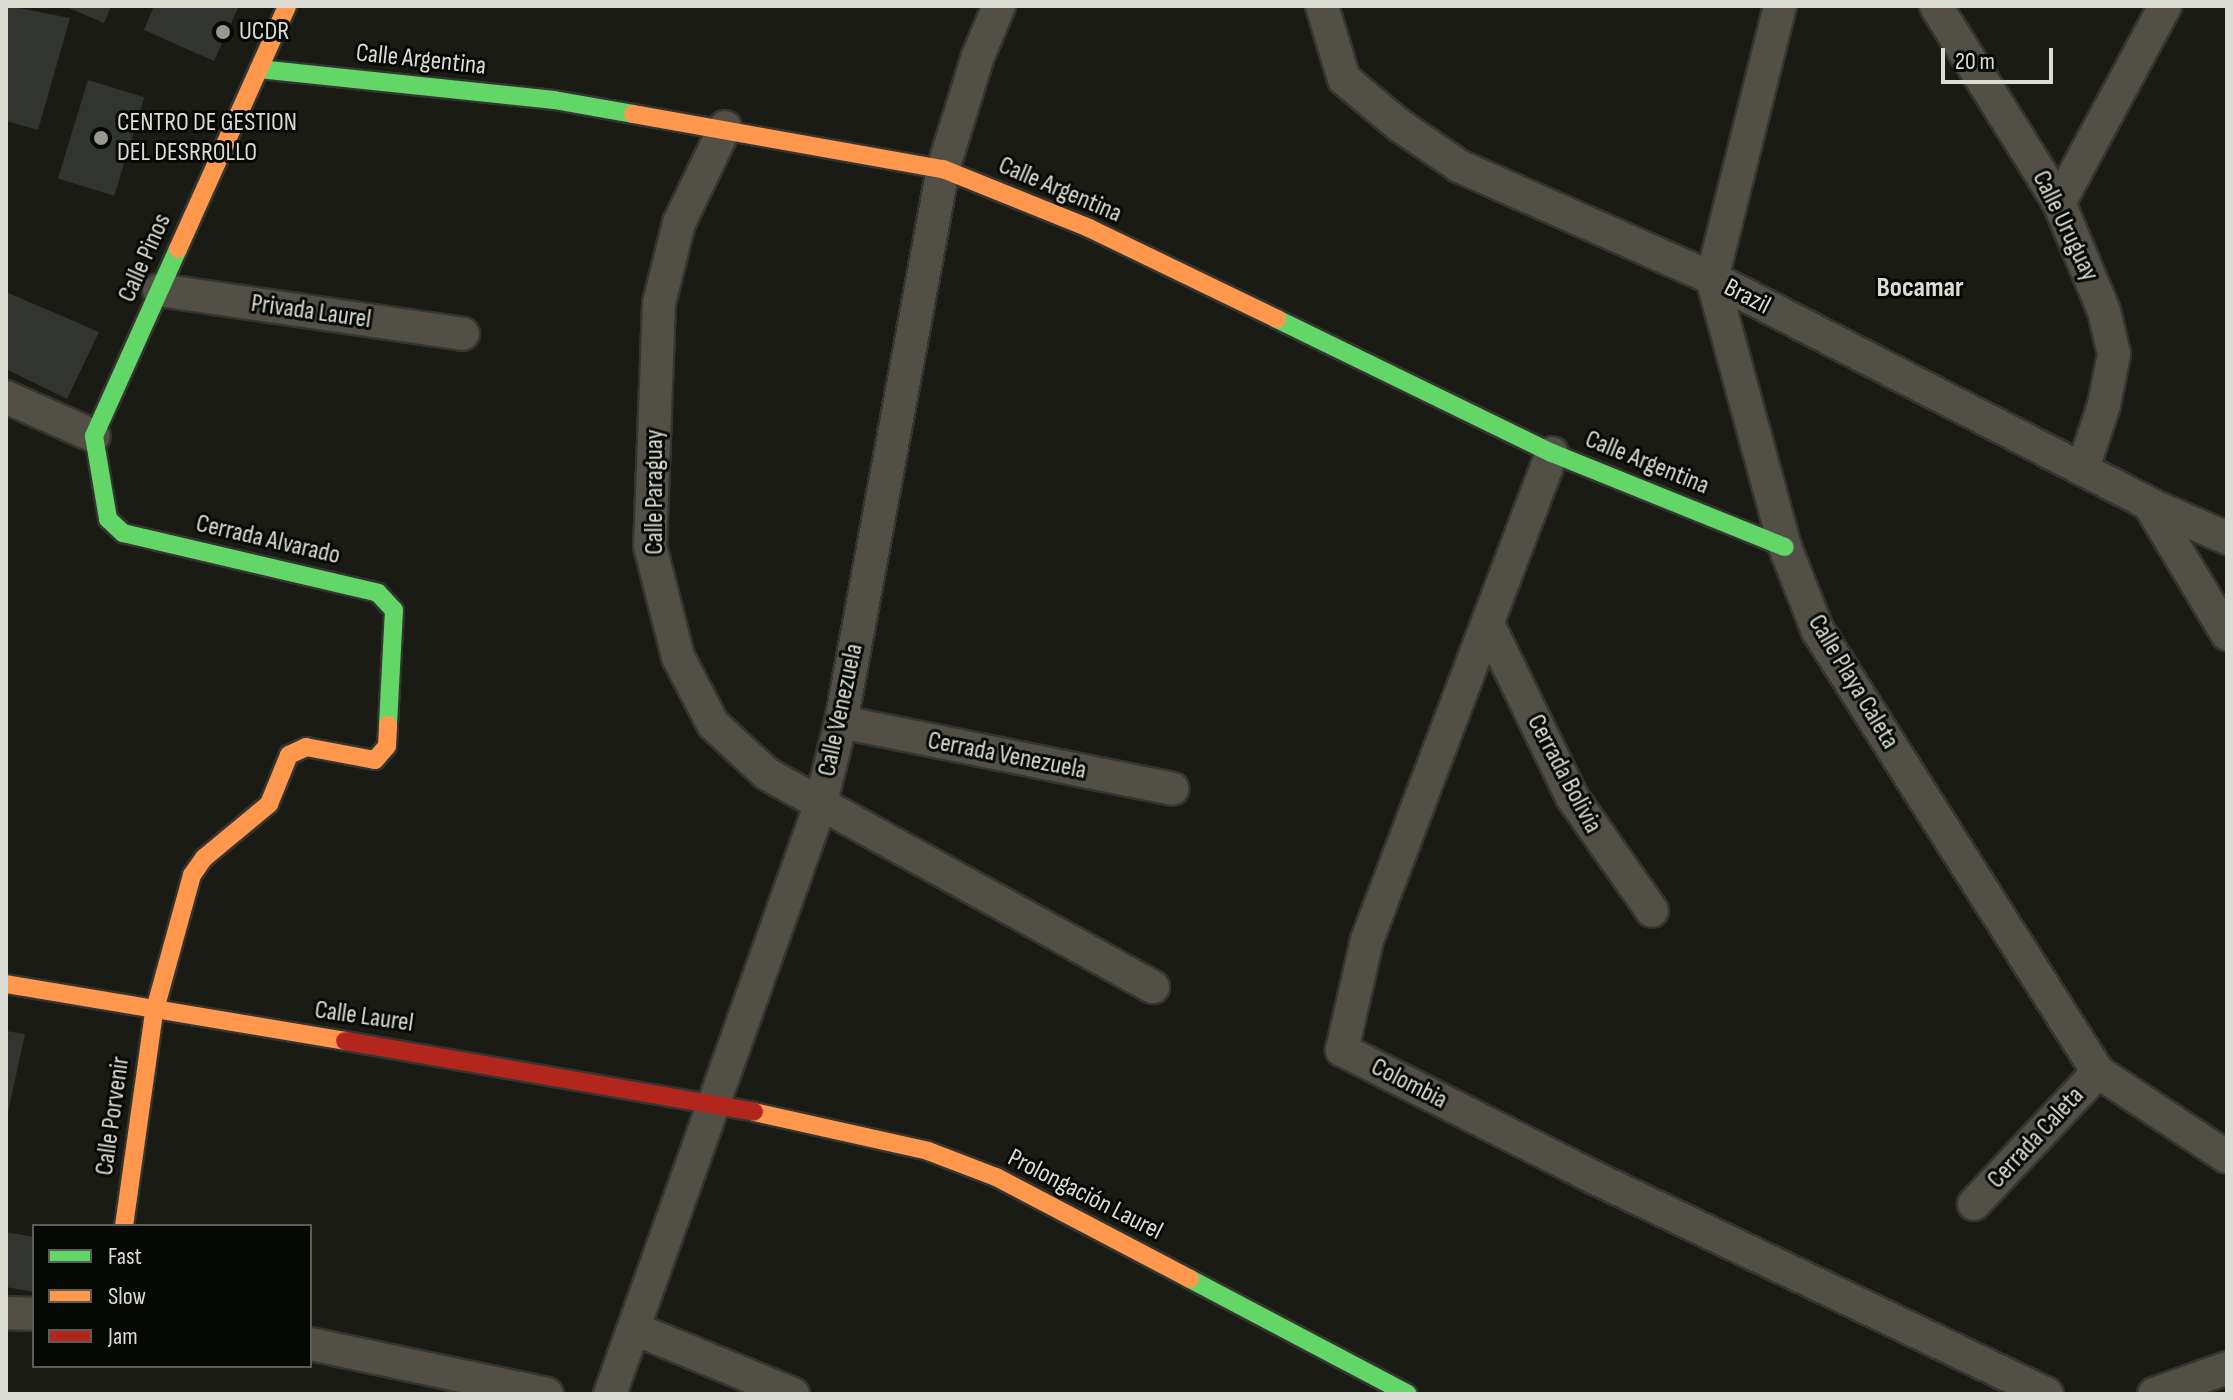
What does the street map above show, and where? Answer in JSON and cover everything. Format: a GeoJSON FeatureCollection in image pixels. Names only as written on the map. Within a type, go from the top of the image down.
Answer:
{"type":"FeatureCollection","features":[{"type":"Feature","properties":{"kind":"street","name":"Calle Pinos"},"geometry":{"type":"LineString","coordinates":[[94,436],[287,6]]}},
{"type":"Feature","properties":{"kind":"street","name":"Calle Venezuela"},"geometry":{"type":"LineString","coordinates":[[610,1394],[820,806],[841,722],[943,169],[978,56],[999,6]]}},
{"type":"Feature","properties":{"kind":"street","name":"Brazil"},"geometry":{"type":"LineString","coordinates":[[1322,6],[1344,79],[1399,125],[1459,166],[1712,278],[2149,504],[2227,538]]}},
{"type":"Feature","properties":{"kind":"street","name":"Calle Playa Caleta"},"geometry":{"type":"LineString","coordinates":[[1780,6],[1712,278],[1785,547],[1818,631],[2098,1072],[2227,1157]]}},
{"type":"Feature","properties":{"kind":"street","name":"Calle Uruguay"},"geometry":{"type":"LineString","coordinates":[[1936,6],[2059,203],[2104,311],[2114,354],[2104,405],[2083,468]]}},
{"type":"Feature","properties":{"kind":"street"},"geometry":{"type":"LineString","coordinates":[[2059,203],[2165,6]]}},
{"type":"Feature","properties":{"kind":"street","name":"Calle Argentina"},"geometry":{"type":"LineString","coordinates":[[259,69],[554,100],[725,127],[943,169],[1089,228],[1552,453],[1785,547]]}},
{"type":"Feature","properties":{"kind":"street","name":"Calle Paraguay"},"geometry":{"type":"LineString","coordinates":[[725,127],[679,223],[659,303],[650,546],[678,657],[713,724],[767,774],[820,806]]}},
{"type":"Feature","properties":{"kind":"street","name":"Privada Laurel"},"geometry":{"type":"LineString","coordinates":[[159,290],[463,334]]}},
{"type":"Feature","properties":{"kind":"street"},"geometry":{"type":"LineString","coordinates":[[6,397],[94,436]]}},
{"type":"Feature","properties":{"kind":"street","name":"Cerrada Alvarado"},"geometry":{"type":"LineString","coordinates":[[94,436],[108,519],[123,533],[378,593],[394,610],[387,746],[375,760]]}},
{"type":"Feature","properties":{"kind":"street","name":"Colombia"},"geometry":{"type":"LineString","coordinates":[[1552,453],[1490,628],[1367,940],[1342,1050],[1593,1177],[2047,1394]]}},
{"type":"Feature","properties":{"kind":"street"},"geometry":{"type":"LineString","coordinates":[[2149,504],[2227,634]]}},
{"type":"Feature","properties":{"kind":"street","name":"Cerrada Bolivia"},"geometry":{"type":"LineString","coordinates":[[1490,628],[1572,797],[1652,911]]}},
{"type":"Feature","properties":{"kind":"street","name":"Cerrada Venezuela"},"geometry":{"type":"LineString","coordinates":[[841,722],[1172,789]]}},
{"type":"Feature","properties":{"kind":"street","name":"Calle Porvenir"},"geometry":{"type":"LineString","coordinates":[[124,1224],[154,1013],[192,875],[204,858],[269,804],[289,755],[306,747],[375,760]]}},
{"type":"Feature","properties":{"kind":"street"},"geometry":{"type":"LineString","coordinates":[[820,806],[1153,987]]}},
{"type":"Feature","properties":{"kind":"street","name":"Calle Laurel"},"geometry":{"type":"LineString","coordinates":[[6,984],[154,1013],[440,1054],[715,1103]]}},
{"type":"Feature","properties":{"kind":"street","name":"Cerrada Caleta"},"geometry":{"type":"LineString","coordinates":[[1974,1204],[2098,1072]]}},
{"type":"Feature","properties":{"kind":"street","name":"Prolongación Laurel"},"geometry":{"type":"LineString","coordinates":[[715,1103],[928,1151],[996,1177],[1408,1394]]}},
{"type":"Feature","properties":{"kind":"street"},"geometry":{"type":"LineString","coordinates":[[6,1313],[32,1314]]}},
{"type":"Feature","properties":{"kind":"street"},"geometry":{"type":"LineString","coordinates":[[635,1329],[793,1394]]}},
{"type":"Feature","properties":{"kind":"street"},"geometry":{"type":"LineString","coordinates":[[312,1344],[547,1394]]}},
{"type":"Feature","properties":{"kind":"street"},"geometry":{"type":"LineString","coordinates":[[2154,1394],[2227,1368]]}},
{"type":"Feature","properties":{"kind":"building"},"geometry":{"type":"Polygon","coordinates":[[[8,6],[70,18],[38,130],[6,121],[8,6]]]}},
{"type":"Feature","properties":{"kind":"building"},"geometry":{"type":"Polygon","coordinates":[[[64,6],[111,6],[104,23],[64,6]]]}},
{"type":"Feature","properties":{"kind":"building"},"geometry":{"type":"Polygon","coordinates":[[[154,6],[239,6],[214,61],[144,30],[154,6]]]}},
{"type":"Feature","properties":{"kind":"building","name":"CENTRO DE GESTION DEL DESRROLLO"},"geometry":{"type":"Polygon","coordinates":[[[88,80],[144,97],[114,196],[58,178],[88,80]]]}},
{"type":"Feature","properties":{"kind":"building"},"geometry":{"type":"Polygon","coordinates":[[[6,292],[99,332],[67,399],[6,369],[6,292]]]}},
{"type":"Feature","properties":{"kind":"building"},"geometry":{"type":"Polygon","coordinates":[[[6,1031],[25,1034],[7,1117],[6,1117],[6,1031]]]}},
{"type":"Feature","properties":{"kind":"building"},"geometry":{"type":"Polygon","coordinates":[[[6,1232],[32,1237],[32,1292],[6,1287],[6,1232]]]}},
{"type":"Feature","properties":{"kind":"traffic: fast"},"geometry":{"type":"LineString","coordinates":[[259,69],[554,100],[633,114]]}},
{"type":"Feature","properties":{"kind":"traffic: fast"},"geometry":{"type":"LineString","coordinates":[[178,249],[94,436],[108,519],[123,533],[378,593],[394,610],[388,725]]}},
{"type":"Feature","properties":{"kind":"traffic: fast"},"geometry":{"type":"LineString","coordinates":[[1277,319],[1552,453],[1785,547]]}},
{"type":"Feature","properties":{"kind":"traffic: fast"},"geometry":{"type":"LineString","coordinates":[[1190,1279],[1408,1394]]}},
{"type":"Feature","properties":{"kind":"traffic: slow"},"geometry":{"type":"LineString","coordinates":[[178,249],[287,6]]}},
{"type":"Feature","properties":{"kind":"traffic: slow"},"geometry":{"type":"LineString","coordinates":[[633,114],[943,169],[1089,228],[1277,319]]}},
{"type":"Feature","properties":{"kind":"traffic: slow"},"geometry":{"type":"LineString","coordinates":[[124,1224],[154,1013],[192,875],[204,858],[269,804],[289,755],[306,747],[375,760],[387,746],[388,725]]}},
{"type":"Feature","properties":{"kind":"traffic: slow"},"geometry":{"type":"LineString","coordinates":[[6,984],[345,1041]]}},
{"type":"Feature","properties":{"kind":"traffic: slow"},"geometry":{"type":"LineString","coordinates":[[754,1112],[928,1151],[996,1177],[1190,1279]]}},
{"type":"Feature","properties":{"kind":"traffic: jam"},"geometry":{"type":"LineString","coordinates":[[345,1041],[754,1112]]}},
{"type":"Feature","properties":{"kind":"place","name":"UCDR"},"geometry":{"type":"Point","coordinates":[223,32]}},
{"type":"Feature","properties":{"kind":"place","name":"CENTRO DE GESTION DEL DESRROLLO"},"geometry":{"type":"Point","coordinates":[101,138]}},
{"type":"Feature","properties":{"kind":"district","name":"Bocamar"},"geometry":{"type":"Point","coordinates":[1920,288]}}]}
